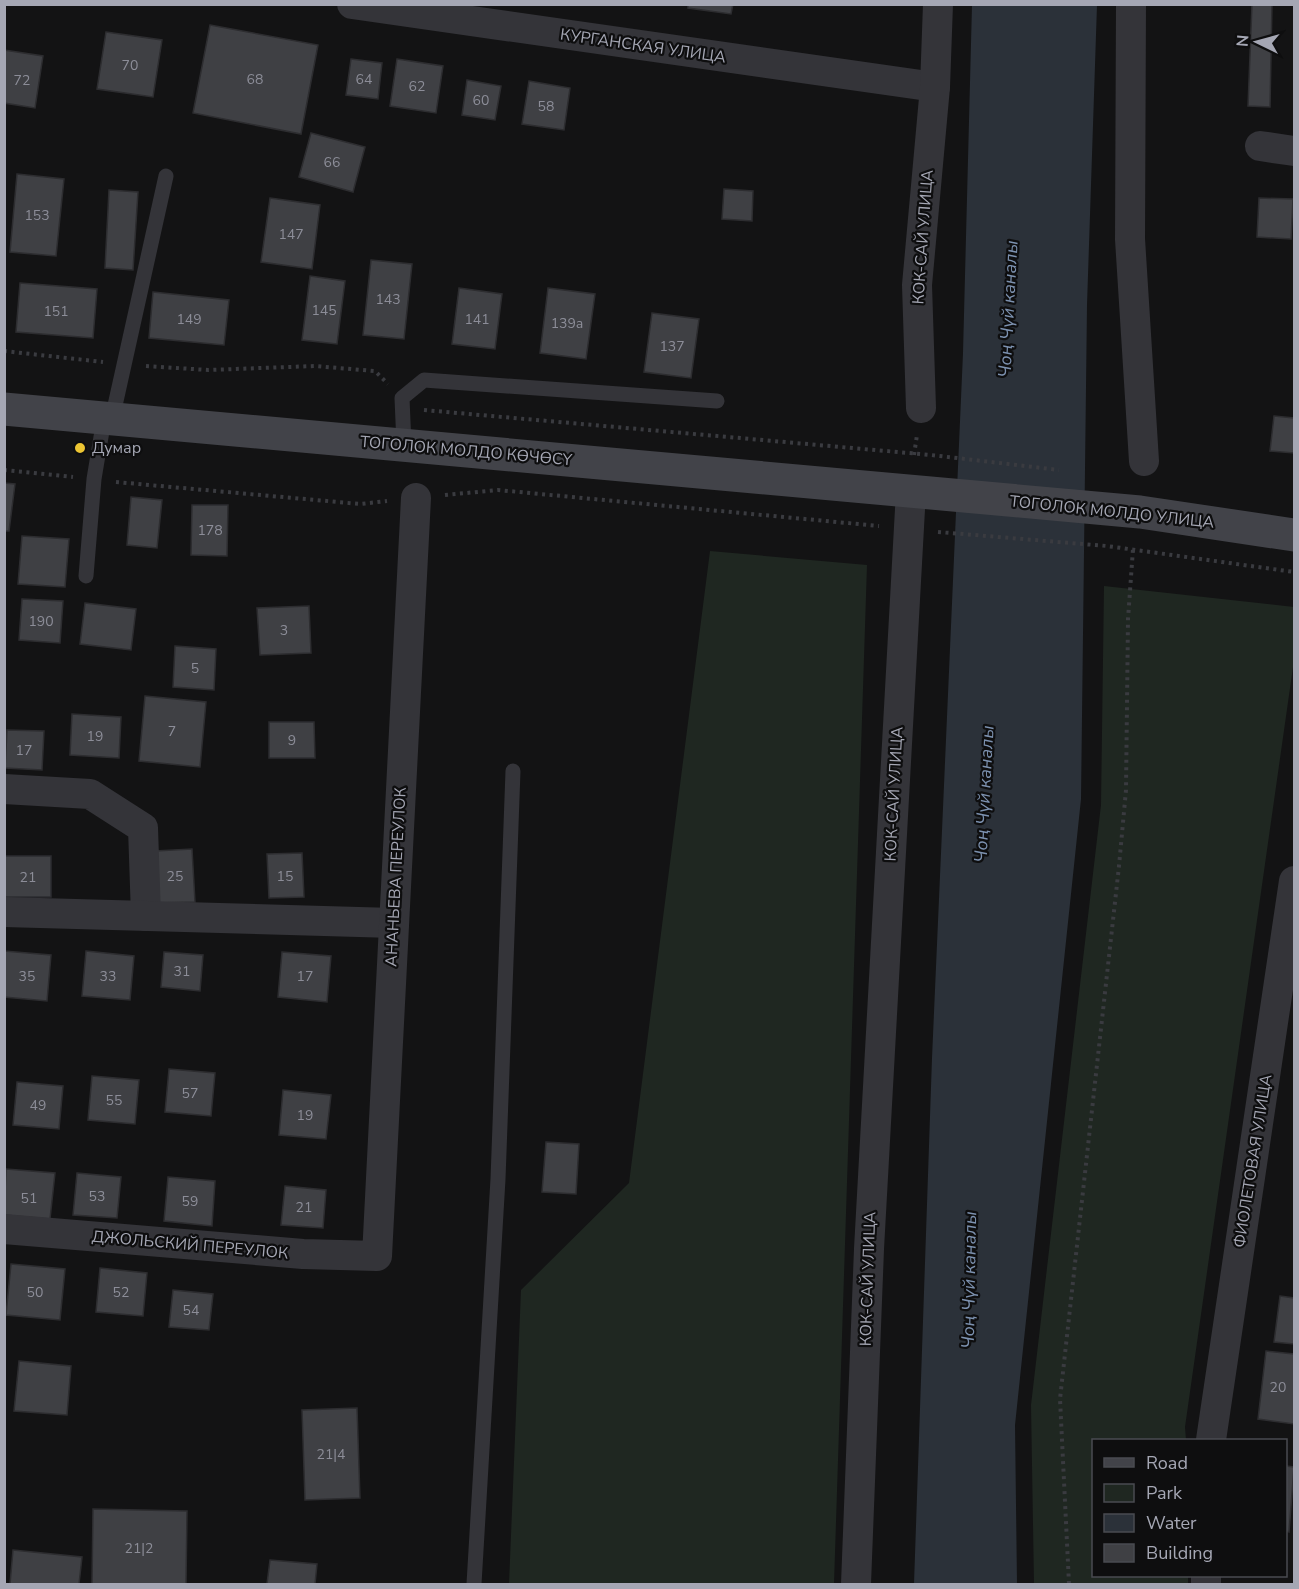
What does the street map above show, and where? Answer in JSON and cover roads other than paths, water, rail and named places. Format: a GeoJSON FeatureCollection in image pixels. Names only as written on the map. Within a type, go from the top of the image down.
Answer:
{"type":"FeatureCollection","features":[{"type":"Feature","properties":{"kind":"main road","name":"ТОГОЛОК МОЛДО КӨЧӨСҮ"},"geometry":{"type":"LineString","coordinates":[[4,409],[920,492]]}},
{"type":"Feature","properties":{"kind":"main road","name":"ТОГОЛОК МОЛДО УЛИЦА"},"geometry":{"type":"LineString","coordinates":[[920,492],[1125,511],[1294,535]]}},
{"type":"Feature","properties":{"kind":"street","name":"КУРГАНСКАЯ УЛИЦА"},"geometry":{"type":"LineString","coordinates":[[352,4],[935,87]]}},
{"type":"Feature","properties":{"kind":"street","name":"КОК-САЙ УЛИЦА"},"geometry":{"type":"LineString","coordinates":[[921,408],[917,285],[935,87],[938,4]]}},
{"type":"Feature","properties":{"kind":"street"},"geometry":{"type":"LineString","coordinates":[[1131,4],[1130,239],[1144,461]]}},
{"type":"Feature","properties":{"kind":"street"},"geometry":{"type":"LineString","coordinates":[[1260,146],[1294,151]]}},
{"type":"Feature","properties":{"kind":"street","name":"КОК-САЙ УЛИЦА"},"geometry":{"type":"LineString","coordinates":[[856,1584],[869,1249],[920,492]]}},
{"type":"Feature","properties":{"kind":"street","name":"АНАНЬЕВА ПЕРЕУЛОК"},"geometry":{"type":"LineString","coordinates":[[377,1256],[416,498]]}},
{"type":"Feature","properties":{"kind":"street"},"geometry":{"type":"LineString","coordinates":[[4,789],[90,794],[143,828],[146,916]]}},
{"type":"Feature","properties":{"kind":"street","name":"ФИОЛЕТОВАЯ УЛИЦА"},"geometry":{"type":"LineString","coordinates":[[1211,1439],[1294,881]]}},
{"type":"Feature","properties":{"kind":"street"},"geometry":{"type":"LineString","coordinates":[[4,912],[394,923]]}},
{"type":"Feature","properties":{"kind":"street","name":"ДЖОЛЬСКИЙ ПЕРЕУЛОК"},"geometry":{"type":"LineString","coordinates":[[4,1229],[303,1254],[377,1256]]}},
{"type":"Feature","properties":{"kind":"lane"},"geometry":{"type":"LineString","coordinates":[[86,576],[94,480],[166,176]]}},
{"type":"Feature","properties":{"kind":"lane"},"geometry":{"type":"LineString","coordinates":[[404,445],[402,398],[424,380],[717,401]]}},
{"type":"Feature","properties":{"kind":"lane"},"geometry":{"type":"LineString","coordinates":[[474,1584],[498,1179],[513,771]]}},
{"type":"Feature","properties":{"kind":"water","name":"Чоң Чүй каналы"},"geometry":{"type":"Polygon","coordinates":[[[972,5],[1097,5],[1087,305],[1081,799],[1015,1425],[1017,1584],[914,1584],[932,1058],[963,353],[972,5]]]}},
{"type":"Feature","properties":{"kind":"place","name":"Думар"},"geometry":{"type":"Point","coordinates":[80,448]}}]}
